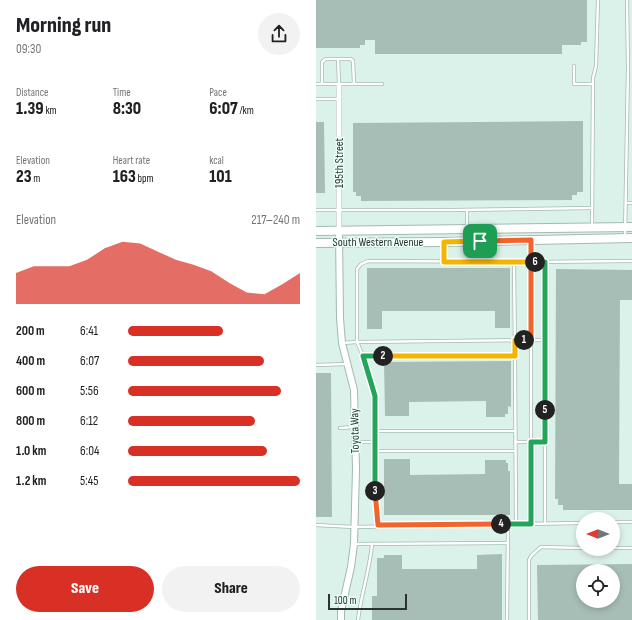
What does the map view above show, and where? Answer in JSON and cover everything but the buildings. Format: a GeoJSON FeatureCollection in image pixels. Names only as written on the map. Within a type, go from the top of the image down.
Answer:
{"type":"FeatureCollection","features":[{"type":"Feature","properties":{"kind":"main road","name":"South Western Avenue"},"geometry":{"type":"LineString","coordinates":[[316,231],[629,227]]}},
{"type":"Feature","properties":{"kind":"main road","name":"South Western Avenue"},"geometry":{"type":"LineString","coordinates":[[316,243],[628,238]]}},
{"type":"Feature","properties":{"kind":"street","name":"195th Street"},"geometry":{"type":"LineString","coordinates":[[339,85],[339,242]]}},
{"type":"Feature","properties":{"kind":"street","name":"Toyota Way"},"geometry":{"type":"LineString","coordinates":[[339,242],[340,318],[342,343],[354,390],[355,427],[354,544],[351,567],[341,611],[341,620]]}},
{"type":"Feature","properties":{"kind":"lane"},"geometry":{"type":"LineString","coordinates":[[592,227],[593,78],[596,66],[598,0]]}},
{"type":"Feature","properties":{"kind":"lane"},"geometry":{"type":"LineString","coordinates":[[627,0],[628,67],[626,203],[629,227],[628,238]]}},
{"type":"Feature","properties":{"kind":"lane"},"geometry":{"type":"LineString","coordinates":[[322,84],[322,62],[326,59],[351,59],[353,61],[354,84]]}},
{"type":"Feature","properties":{"kind":"lane"},"geometry":{"type":"LineString","coordinates":[[338,59],[339,85]]}},
{"type":"Feature","properties":{"kind":"lane"},"geometry":{"type":"LineString","coordinates":[[574,66],[574,84],[593,84]]}},
{"type":"Feature","properties":{"kind":"lane"},"geometry":{"type":"LineString","coordinates":[[316,84],[382,84]]}},
{"type":"Feature","properties":{"kind":"lane"},"geometry":{"type":"LineString","coordinates":[[316,100],[339,99]]}},
{"type":"Feature","properties":{"kind":"lane"},"geometry":{"type":"LineString","coordinates":[[626,203],[632,203]]}},
{"type":"Feature","properties":{"kind":"lane"},"geometry":{"type":"LineString","coordinates":[[316,210],[592,208]]}},
{"type":"Feature","properties":{"kind":"lane"},"geometry":{"type":"LineString","coordinates":[[467,210],[468,229]]}},
{"type":"Feature","properties":{"kind":"lane"},"geometry":{"type":"LineString","coordinates":[[531,240],[531,524]]}},
{"type":"Feature","properties":{"kind":"lane"},"geometry":{"type":"LineString","coordinates":[[444,242],[444,262]]}},
{"type":"Feature","properties":{"kind":"lane"},"geometry":{"type":"LineString","coordinates":[[378,525],[375,503],[375,396],[363,356],[357,342],[357,269],[361,264],[368,261],[632,261]]}},
{"type":"Feature","properties":{"kind":"lane"},"geometry":{"type":"LineString","coordinates":[[514,262],[516,524]]}},
{"type":"Feature","properties":{"kind":"lane"},"geometry":{"type":"LineString","coordinates":[[545,262],[545,523]]}},
{"type":"Feature","properties":{"kind":"lane"},"geometry":{"type":"LineString","coordinates":[[342,343],[545,340]]}},
{"type":"Feature","properties":{"kind":"lane"},"geometry":{"type":"LineString","coordinates":[[363,356],[515,356]]}},
{"type":"Feature","properties":{"kind":"lane"},"geometry":{"type":"LineString","coordinates":[[316,365],[348,364]]}},
{"type":"Feature","properties":{"kind":"lane"},"geometry":{"type":"LineString","coordinates":[[340,428],[355,427]]}},
{"type":"Feature","properties":{"kind":"lane"},"geometry":{"type":"LineString","coordinates":[[375,431],[515,431]]}},
{"type":"Feature","properties":{"kind":"lane"},"geometry":{"type":"LineString","coordinates":[[355,442],[375,442]]}},
{"type":"Feature","properties":{"kind":"lane"},"geometry":{"type":"LineString","coordinates":[[515,442],[545,442]]}},
{"type":"Feature","properties":{"kind":"lane"},"geometry":{"type":"LineString","coordinates":[[375,451],[515,451]]}},
{"type":"Feature","properties":{"kind":"lane"},"geometry":{"type":"LineString","coordinates":[[620,522],[632,522]]}},
{"type":"Feature","properties":{"kind":"lane"},"geometry":{"type":"LineString","coordinates":[[316,525],[354,527],[378,525],[576,523]]}},
{"type":"Feature","properties":{"kind":"lane"},"geometry":{"type":"LineString","coordinates":[[507,620],[508,524]]}},
{"type":"Feature","properties":{"kind":"lane"},"geometry":{"type":"LineString","coordinates":[[354,544],[507,542]]}},
{"type":"Feature","properties":{"kind":"lane"},"geometry":{"type":"LineString","coordinates":[[358,620],[360,599],[371,555],[372,544]]}},
{"type":"Feature","properties":{"kind":"lane"},"geometry":{"type":"LineString","coordinates":[[529,620],[529,560],[531,556],[541,547],[576,548]]}},
{"type":"Feature","properties":{"kind":"lane"},"geometry":{"type":"LineString","coordinates":[[620,548],[632,548]]}},
{"type":"Feature","properties":{"kind":"route"},"geometry":{"type":"LineString","coordinates":[[480,241],[444,242],[444,262],[531,262],[545,262],[545,442],[531,442],[531,524],[378,525],[375,503],[375,396],[363,356],[515,356],[515,340],[531,340],[531,262],[531,240],[480,241]]}}]}
